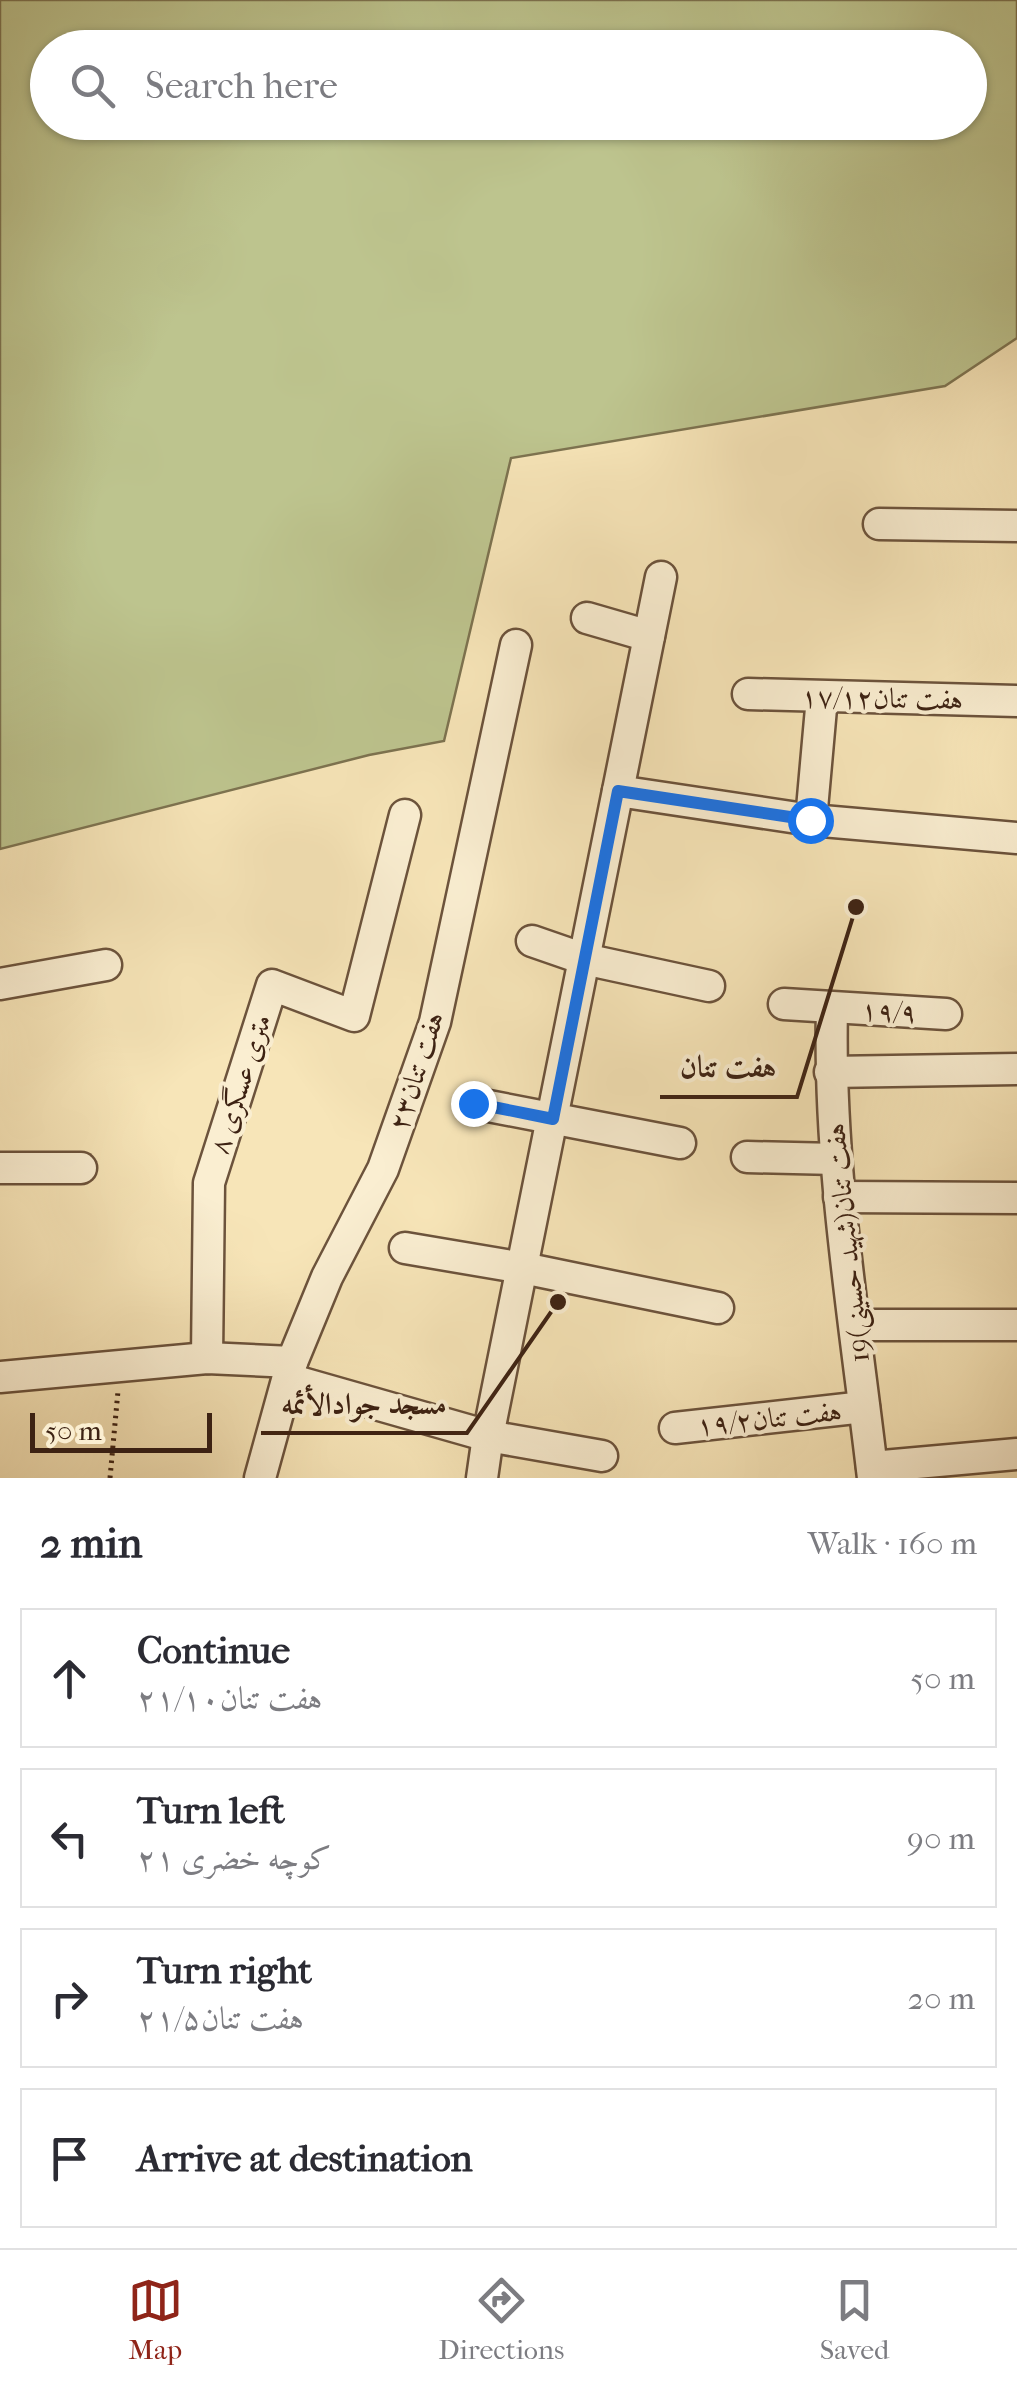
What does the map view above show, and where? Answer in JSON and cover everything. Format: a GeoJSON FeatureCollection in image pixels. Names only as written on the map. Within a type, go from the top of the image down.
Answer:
{"type":"FeatureCollection","features":[{"type":"Feature","properties":{"kind":"street"},"geometry":{"type":"LineString","coordinates":[[879,524],[1017,526]]}},
{"type":"Feature","properties":{"kind":"street"},"geometry":{"type":"LineString","coordinates":[[482,1478],[661,577]]}},
{"type":"Feature","properties":{"kind":"street"},"geometry":{"type":"LineString","coordinates":[[587,618],[649,636]]}},
{"type":"Feature","properties":{"kind":"street","name":"هفت تنان۲۳"},"geometry":{"type":"LineString","coordinates":[[260,1478],[290,1370],[327,1277],[383,1169],[435,1022],[516,645]]}},
{"type":"Feature","properties":{"kind":"street","name":"۱۷/۱۲هفت تنان"},"geometry":{"type":"LineString","coordinates":[[748,694],[1017,701]]}},
{"type":"Feature","properties":{"kind":"street"},"geometry":{"type":"LineString","coordinates":[[810,820],[822,697]]}},
{"type":"Feature","properties":{"kind":"street"},"geometry":{"type":"LineString","coordinates":[[618,791],[810,820],[1017,838]]}},
{"type":"Feature","properties":{"kind":"street","name":"۸ متری عسگری"},"geometry":{"type":"LineString","coordinates":[[207,1358],[208,1183],[272,985],[354,1016],[405,815]]}},
{"type":"Feature","properties":{"kind":"street"},"geometry":{"type":"LineString","coordinates":[[532,941],[584,959],[709,986]]}},
{"type":"Feature","properties":{"kind":"street"},"geometry":{"type":"LineString","coordinates":[[0,984],[106,965]]}},
{"type":"Feature","properties":{"kind":"street","name":"۱۹/۹"},"geometry":{"type":"LineString","coordinates":[[784,1004],[946,1014]]}},
{"type":"Feature","properties":{"kind":"street","name":"19هفت تنان(شهید حسینی)"},"geometry":{"type":"LineString","coordinates":[[832,1008],[830,1072],[839,1196],[872,1473]]}},
{"type":"Feature","properties":{"kind":"street"},"geometry":{"type":"LineString","coordinates":[[830,1072],[1017,1069]]}},
{"type":"Feature","properties":{"kind":"street"},"geometry":{"type":"LineString","coordinates":[[473,1103],[680,1143]]}},
{"type":"Feature","properties":{"kind":"street"},"geometry":{"type":"LineString","coordinates":[[747,1157],[836,1159]]}},
{"type":"Feature","properties":{"kind":"street"},"geometry":{"type":"LineString","coordinates":[[0,1168],[81,1168]]}},
{"type":"Feature","properties":{"kind":"street"},"geometry":{"type":"LineString","coordinates":[[839,1196],[1017,1198]]}},
{"type":"Feature","properties":{"kind":"street"},"geometry":{"type":"LineString","coordinates":[[405,1248],[718,1308]]}},
{"type":"Feature","properties":{"kind":"street"},"geometry":{"type":"LineString","coordinates":[[855,1324],[1017,1326]]}},
{"type":"Feature","properties":{"kind":"street"},"geometry":{"type":"LineString","coordinates":[[0,1377],[207,1358],[290,1370],[488,1436],[602,1456]]}},
{"type":"Feature","properties":{"kind":"street","name":"هفت تنان۱۹/۲"},"geometry":{"type":"LineString","coordinates":[[675,1428],[864,1407]]}},
{"type":"Feature","properties":{"kind":"street"},"geometry":{"type":"LineString","coordinates":[[872,1473],[1017,1454]]}},
{"type":"Feature","properties":{"kind":"path"},"geometry":{"type":"LineString","coordinates":[[110,1478],[120,1366]]}},
{"type":"Feature","properties":{"kind":"green space"},"geometry":{"type":"Polygon","coordinates":[[[0,0],[1017,0],[1017,338],[945,386],[511,458],[444,741],[369,755],[0,849],[0,0]]]}},
{"type":"Feature","properties":{"kind":"place","name":"هفت تنان"},"geometry":{"type":"Point","coordinates":[856,907]}},
{"type":"Feature","properties":{"kind":"place","name":"مسجد جوادالأئمه"},"geometry":{"type":"Point","coordinates":[558,1302]}},
{"type":"Feature","properties":{"kind":"route"},"geometry":{"type":"LineString","coordinates":[[473,1103],[553,1119],[618,791],[810,820]]}}]}
